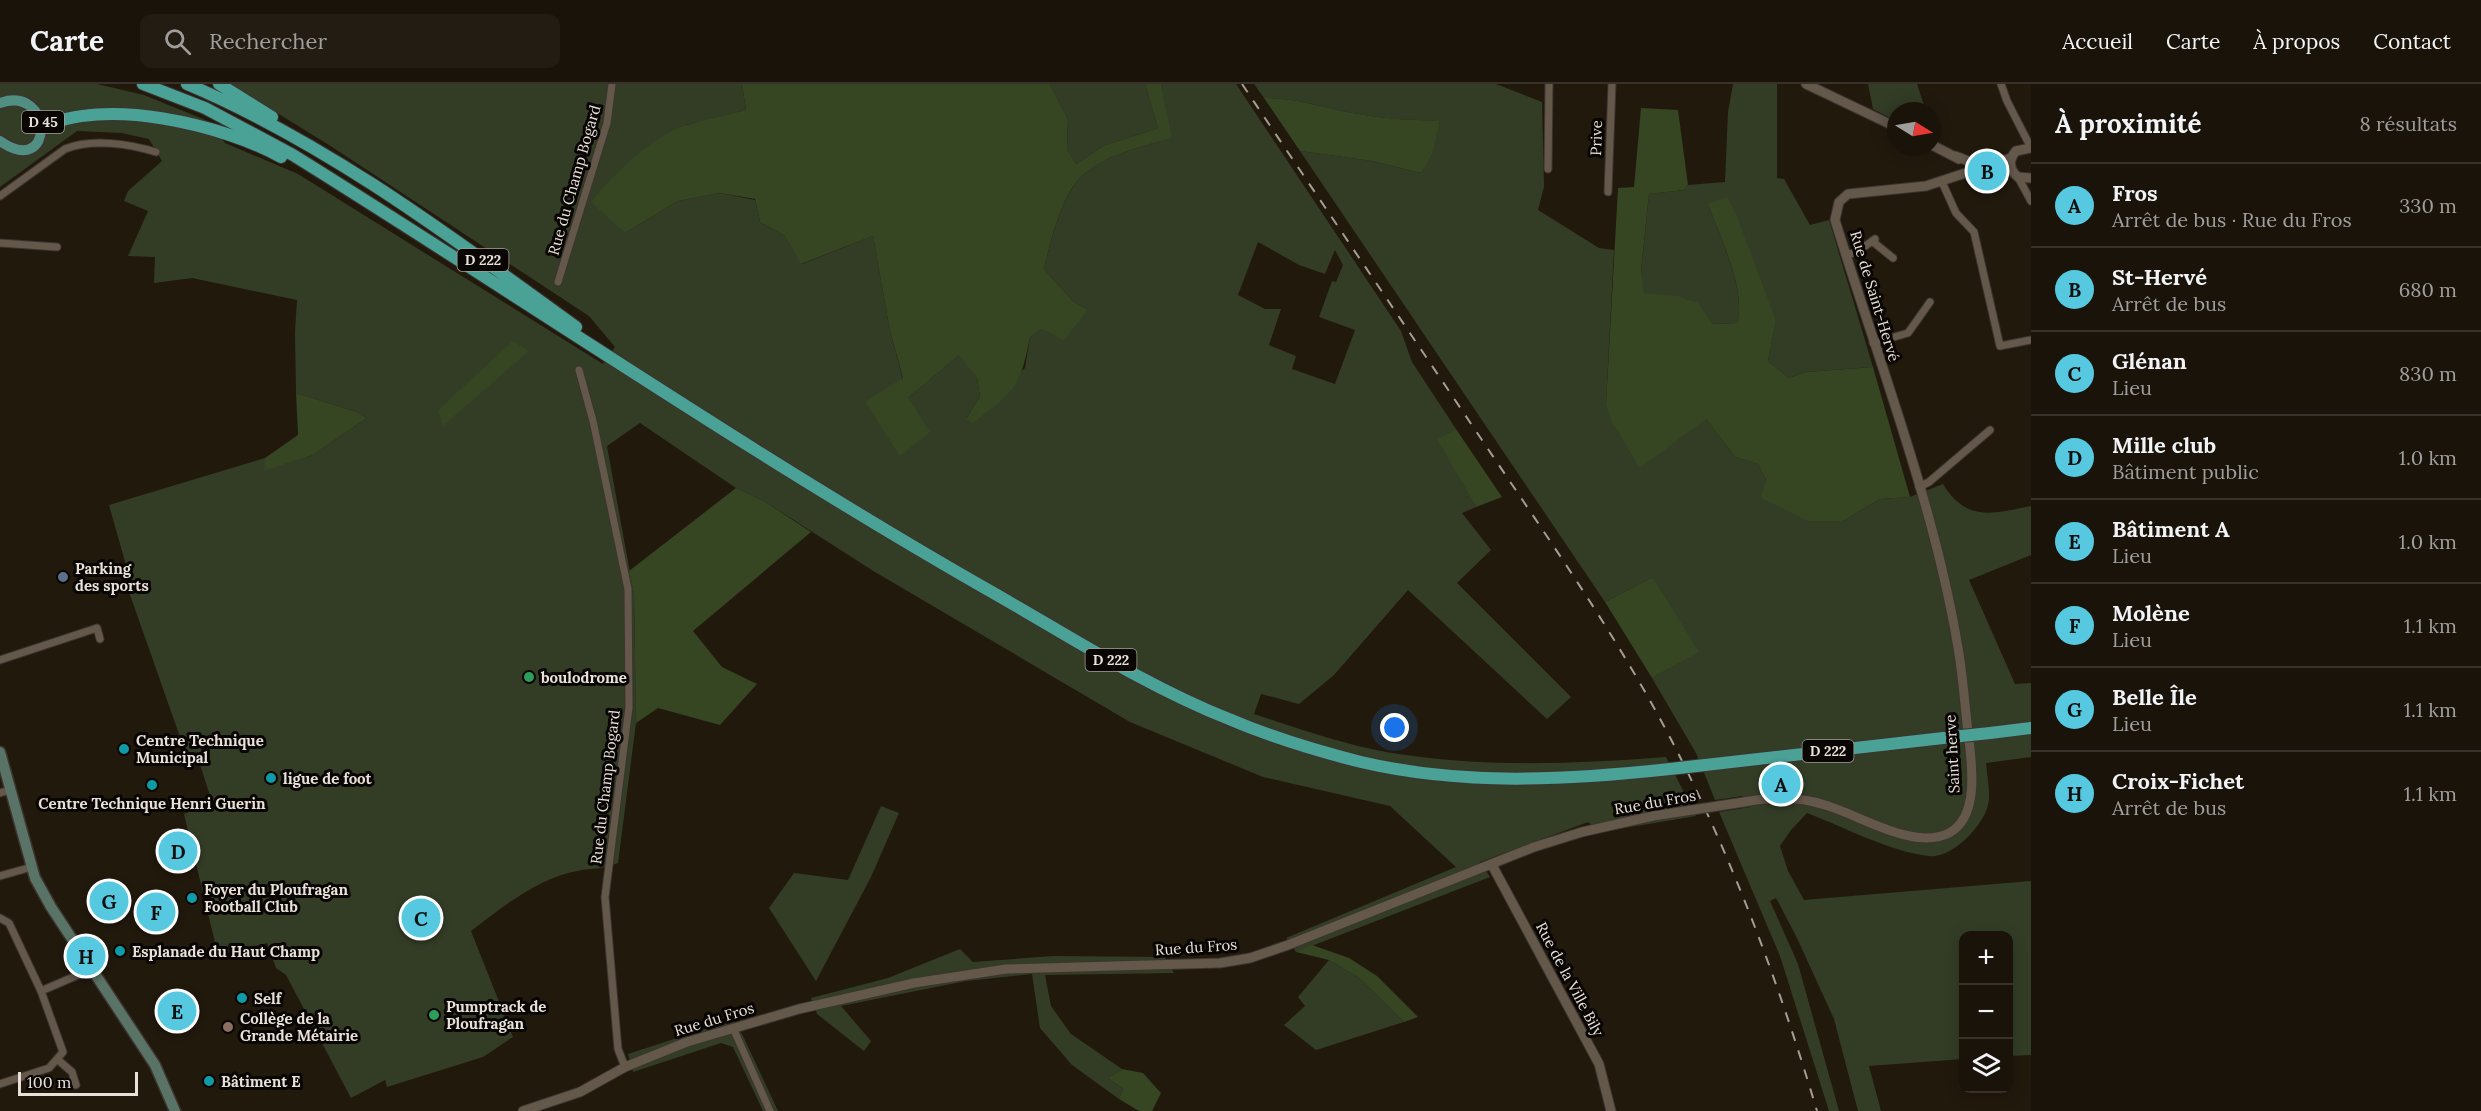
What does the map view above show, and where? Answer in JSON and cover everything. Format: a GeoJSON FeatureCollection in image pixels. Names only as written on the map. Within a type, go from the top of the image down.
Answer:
{"type":"FeatureCollection","features":[{"type":"Feature","properties":{"kind":"highway","name":"D 222"},"geometry":{"type":"LineString","coordinates":[[143,84],[206,108],[265,139],[871,522],[1148,681],[1227,719],[1294,743],[1365,762],[1450,776],[1529,780],[1705,765],[2031,728]]}},
{"type":"Feature","properties":{"kind":"highway","name":"D 222"},"geometry":{"type":"LineString","coordinates":[[186,84],[270,123],[444,232],[614,358]]}},
{"type":"Feature","properties":{"kind":"highway"},"geometry":{"type":"LineString","coordinates":[[219,84],[335,158],[346,170]]}},
{"type":"Feature","properties":{"kind":"highway"},"geometry":{"type":"LineString","coordinates":[[42,128],[65,119],[105,116],[160,118],[194,124],[237,137],[272,152],[384,214]]}},
{"type":"Feature","properties":{"kind":"main road","name":"D 45"},"geometry":{"type":"LineString","coordinates":[[0,103],[17,92],[37,106],[41,113],[42,128],[28,146],[13,148],[0,141]]}},
{"type":"Feature","properties":{"kind":"main road"},"geometry":{"type":"LineString","coordinates":[[0,752],[5,792],[32,867],[51,907],[155,1065],[175,1111]]}},
{"type":"Feature","properties":{"kind":"street","name":"Rue du Champ Bogard"},"geometry":{"type":"LineString","coordinates":[[558,282],[607,123],[612,84]]}},
{"type":"Feature","properties":{"kind":"street"},"geometry":{"type":"LineString","coordinates":[[1548,169],[1549,84]]}},
{"type":"Feature","properties":{"kind":"street","name":"Prive"},"geometry":{"type":"LineString","coordinates":[[1608,192],[1612,84]]}},
{"type":"Feature","properties":{"kind":"street"},"geometry":{"type":"LineString","coordinates":[[1808,84],[1887,123]]}},
{"type":"Feature","properties":{"kind":"street"},"geometry":{"type":"LineString","coordinates":[[2001,84],[2031,148],[2020,149]]}},
{"type":"Feature","properties":{"kind":"street"},"geometry":{"type":"LineString","coordinates":[[2023,131],[2020,149],[2011,158],[2015,174],[2031,201]]}},
{"type":"Feature","properties":{"kind":"street"},"geometry":{"type":"LineString","coordinates":[[0,196],[42,165],[77,144],[121,145],[156,152]]}},
{"type":"Feature","properties":{"kind":"street"},"geometry":{"type":"LineString","coordinates":[[1941,149],[1976,169],[1999,167],[2031,178]]}},
{"type":"Feature","properties":{"kind":"street","name":"Rue de Saint-Hervé"},"geometry":{"type":"LineString","coordinates":[[1925,505],[1835,220],[1839,202],[1848,194],[1926,186],[1942,182],[2011,158]]}},
{"type":"Feature","properties":{"kind":"street"},"geometry":{"type":"LineString","coordinates":[[1942,182],[1956,213],[1974,232],[2000,346],[2031,340]]}},
{"type":"Feature","properties":{"kind":"street"},"geometry":{"type":"LineString","coordinates":[[1846,255],[1857,252],[1873,240],[1893,258]]}},
{"type":"Feature","properties":{"kind":"street"},"geometry":{"type":"LineString","coordinates":[[0,243],[57,247]]}},
{"type":"Feature","properties":{"kind":"street"},"geometry":{"type":"LineString","coordinates":[[1873,343],[1908,333],[1930,302]]}},
{"type":"Feature","properties":{"kind":"street","name":"Rue du Champ Bogard"},"geometry":{"type":"LineString","coordinates":[[579,370],[593,421],[628,590],[629,707],[604,897],[618,1048],[625,1067]]}},
{"type":"Feature","properties":{"kind":"street"},"geometry":{"type":"LineString","coordinates":[[1919,487],[1929,482],[1990,430]]}},
{"type":"Feature","properties":{"kind":"street","name":"Saint herve"},"geometry":{"type":"LineString","coordinates":[[1792,798],[1824,804],[1901,835],[1926,839],[1951,832],[1966,816],[1972,793],[1971,767],[1957,642],[1925,505]]}},
{"type":"Feature","properties":{"kind":"street"},"geometry":{"type":"LineString","coordinates":[[0,660],[97,628],[100,639]]}},
{"type":"Feature","properties":{"kind":"street","name":"Rue du Fros"},"geometry":{"type":"LineString","coordinates":[[524,1111],[580,1092],[625,1067],[687,1042],[799,1009],[960,974],[1006,969],[1220,963],[1250,957],[1288,945],[1534,847],[1582,832],[1653,816],[1744,802],[1792,798]]}},
{"type":"Feature","properties":{"kind":"street","name":"Rue de la Ville Bily"},"geometry":{"type":"LineString","coordinates":[[1492,865],[1599,1064],[1611,1111]]}},
{"type":"Feature","properties":{"kind":"street"},"geometry":{"type":"LineString","coordinates":[[0,876],[32,867]]}},
{"type":"Feature","properties":{"kind":"street"},"geometry":{"type":"LineString","coordinates":[[0,918],[9,923],[41,991],[63,1052],[48,1068],[0,1084]]}},
{"type":"Feature","properties":{"kind":"street"},"geometry":{"type":"LineString","coordinates":[[41,991],[93,969]]}},
{"type":"Feature","properties":{"kind":"street"},"geometry":{"type":"LineString","coordinates":[[733,1028],[770,1111]]}},
{"type":"Feature","properties":{"kind":"street"},"geometry":{"type":"LineString","coordinates":[[57,1059],[72,1072],[76,1085]]}},
{"type":"Feature","properties":{"kind":"green space"},"geometry":{"type":"Polygon","coordinates":[[[0,84],[97,84],[144,95],[208,121],[225,143],[298,174],[603,364],[615,347],[589,316],[329,145],[230,84],[742,84],[746,110],[686,125],[625,233],[678,201],[720,193],[755,200],[760,222],[785,236],[802,264],[873,236],[890,331],[908,398],[960,354],[977,378],[980,397],[966,419],[1025,368],[1030,337],[1042,329],[1088,310],[1073,301],[1044,269],[1062,210],[1079,179],[1110,158],[1171,138],[1161,84],[1236,84],[1401,331],[1412,362],[1456,429],[1438,439],[1476,507],[1462,513],[1491,550],[1457,583],[1571,697],[1547,719],[1408,590],[1334,675],[1299,704],[1261,694],[1254,714],[1353,745],[1386,752],[1456,761],[1526,763],[1666,757],[1696,816],[1601,832],[1588,822],[1480,862],[1490,877],[1296,952],[1286,938],[1456,867],[1390,806],[1263,777],[1130,722],[875,572],[764,501],[736,488],[640,423],[607,446],[634,595],[636,723],[618,863],[577,871],[548,880],[521,895],[471,931],[513,1037],[483,1057],[387,1087],[385,1080],[351,1098],[286,975],[276,968],[267,943],[218,955],[184,814],[212,802],[196,752],[186,754],[129,592],[133,590],[109,505],[265,458],[265,470],[313,455],[367,418],[357,412],[296,393],[297,300],[192,278],[154,283],[155,257],[128,256],[148,211],[124,201],[128,191],[162,161],[149,139],[121,133],[77,131],[0,187],[0,84]],[[1258,242],[1238,295],[1265,309],[1281,309],[1269,345],[1296,356],[1292,369],[1335,384],[1355,330],[1319,317],[1332,281],[1336,282],[1343,265],[1335,250],[1325,274],[1299,265],[1258,242]]]}},
{"type":"Feature","properties":{"kind":"green space"},"geometry":{"type":"Polygon","coordinates":[[[742,84],[1050,84],[1068,119],[1067,149],[1076,164],[1103,146],[1158,128],[1145,84],[1161,84],[1172,138],[1122,153],[1099,164],[1079,179],[1067,198],[1057,222],[1044,269],[1073,301],[1088,310],[1064,340],[1042,329],[1030,337],[1023,368],[1013,388],[973,423],[966,419],[980,397],[977,378],[959,355],[908,398],[930,432],[900,456],[865,402],[903,378],[890,331],[873,236],[801,264],[785,236],[760,222],[755,199],[720,193],[678,201],[625,233],[591,202],[634,157],[672,131],[746,110],[742,84]]]}},
{"type":"Feature","properties":{"kind":"green space"},"geometry":{"type":"Polygon","coordinates":[[[1050,84],[1145,84],[1158,128],[1103,146],[1076,164],[1067,149],[1068,119],[1050,84]]]}},
{"type":"Feature","properties":{"kind":"green space"},"geometry":{"type":"Polygon","coordinates":[[[1254,84],[1496,84],[1542,102],[1544,187],[1538,210],[1599,248],[1614,250],[1606,404],[1706,419],[1735,457],[1758,464],[1766,480],[1843,521],[1880,499],[1910,497],[1943,484],[1961,505],[1971,510],[1993,513],[2031,506],[2031,555],[1969,580],[2015,684],[2031,683],[2031,757],[1986,763],[1989,795],[1985,813],[1965,840],[1938,856],[1899,850],[1807,813],[1780,846],[1788,871],[1804,900],[2031,881],[2031,1055],[2013,1056],[2013,931],[1959,931],[1959,1059],[1869,1066],[1881,1111],[1858,1111],[1834,1019],[1776,898],[1770,901],[1798,964],[1839,1111],[1829,1111],[1780,956],[1719,812],[1750,807],[1743,796],[1715,800],[1696,753],[1652,678],[1698,652],[1653,577],[1605,602],[1300,151],[1372,161],[1421,173],[1440,120],[1381,117],[1295,101],[1264,98],[1254,84]]]}},
{"type":"Feature","properties":{"kind":"green space"},"geometry":{"type":"Polygon","coordinates":[[[1733,84],[1777,84],[1777,178],[1784,179],[1810,225],[1829,220],[1873,367],[1806,372],[1789,378],[1768,361],[1776,321],[1708,204],[1735,280],[1739,310],[1737,323],[1713,324],[1697,305],[1690,301],[1643,293],[1641,272],[1649,194],[1684,190],[1688,185],[1725,182],[1728,112],[1733,84]]]}},
{"type":"Feature","properties":{"kind":"green space"},"geometry":{"type":"Polygon","coordinates":[[[1868,84],[1917,84],[1923,102],[1887,102],[1887,116],[1873,109],[1868,84]]]}},
{"type":"Feature","properties":{"kind":"green space"},"geometry":{"type":"Polygon","coordinates":[[[1264,98],[1295,101],[1382,117],[1440,120],[1432,154],[1421,173],[1372,161],[1300,151],[1264,98]]]}},
{"type":"Feature","properties":{"kind":"green space"},"geometry":{"type":"Polygon","coordinates":[[[1641,108],[1678,110],[1688,185],[1684,190],[1649,194],[1641,271],[1644,293],[1678,296],[1698,303],[1713,324],[1737,323],[1739,310],[1735,279],[1708,204],[1727,197],[1738,219],[1776,321],[1768,361],[1789,378],[1806,372],[1873,367],[1910,497],[1880,499],[1843,521],[1808,521],[1761,498],[1766,480],[1758,464],[1735,457],[1706,419],[1640,468],[1612,422],[1606,404],[1618,188],[1634,187],[1641,108]]]}},
{"type":"Feature","properties":{"kind":"green space"},"geometry":{"type":"Polygon","coordinates":[[[513,341],[529,351],[443,426],[438,410],[513,341]]]}},
{"type":"Feature","properties":{"kind":"green space"},"geometry":{"type":"Polygon","coordinates":[[[296,393],[357,412],[367,418],[313,455],[264,471],[265,458],[298,435],[296,393]]]}},
{"type":"Feature","properties":{"kind":"green space"},"geometry":{"type":"Polygon","coordinates":[[[1456,429],[1502,497],[1476,507],[1437,439],[1456,429]]]}},
{"type":"Feature","properties":{"kind":"green space"},"geometry":{"type":"Polygon","coordinates":[[[736,488],[764,501],[811,532],[693,631],[722,667],[757,684],[720,725],[658,708],[636,723],[634,595],[629,571],[736,488]]]}},
{"type":"Feature","properties":{"kind":"green space"},"geometry":{"type":"Polygon","coordinates":[[[1653,577],[1699,652],[1652,678],[1605,602],[1653,577]]]}},
{"type":"Feature","properties":{"kind":"green space"},"geometry":{"type":"Polygon","coordinates":[[[881,806],[899,813],[871,877],[816,981],[769,908],[794,873],[848,880],[881,806]]]}},
{"type":"Feature","properties":{"kind":"green space"},"geometry":{"type":"Polygon","coordinates":[[[1312,945],[1349,958],[1377,976],[1418,1017],[1404,1022],[1358,977],[1329,960],[1296,952],[1312,945]]]}},
{"type":"Feature","properties":{"kind":"green space"},"geometry":{"type":"Polygon","coordinates":[[[960,949],[973,962],[1053,956],[1165,957],[1174,973],[1045,975],[1051,1006],[1071,1034],[1122,1069],[1108,1078],[1123,1089],[1119,1099],[1072,1065],[1040,1028],[1032,974],[966,981],[841,1006],[871,1041],[864,1051],[817,1014],[811,998],[888,978],[960,949]]]}},
{"type":"Feature","properties":{"kind":"green space"},"geometry":{"type":"Polygon","coordinates":[[[1329,960],[1358,977],[1404,1022],[1316,1050],[1284,1025],[1305,1006],[1298,997],[1329,960]]]}},
{"type":"Feature","properties":{"kind":"green space"},"geometry":{"type":"Polygon","coordinates":[[[733,1020],[743,1036],[778,1111],[763,1111],[733,1047],[721,1043],[633,1072],[628,1054],[733,1020]]]}},
{"type":"Feature","properties":{"kind":"green space"},"geometry":{"type":"Polygon","coordinates":[[[1122,1069],[1143,1073],[1161,1093],[1152,1111],[1139,1111],[1119,1099],[1123,1089],[1108,1078],[1122,1069]]]}},
{"type":"Feature","properties":{"kind":"railway"},"geometry":{"type":"LineString","coordinates":[[1242,84],[1563,560],[1611,635],[1656,712],[1719,839],[1737,883],[1772,973],[1817,1111]]}},
{"type":"Feature","properties":{"kind":"place","name":"St-Hervé"},"geometry":{"type":"Point","coordinates":[1987,171]}},
{"type":"Feature","properties":{"kind":"place","name":"Parking des sports"},"geometry":{"type":"Point","coordinates":[63,577]}},
{"type":"Feature","properties":{"kind":"place","name":"boulodrome"},"geometry":{"type":"Point","coordinates":[529,677]}},
{"type":"Feature","properties":{"kind":"place","name":"Centre Technique Municipal"},"geometry":{"type":"Point","coordinates":[124,749]}},
{"type":"Feature","properties":{"kind":"place","name":"ligue de foot"},"geometry":{"type":"Point","coordinates":[271,778]}},
{"type":"Feature","properties":{"kind":"place","name":"Fros"},"geometry":{"type":"Point","coordinates":[1781,784]}},
{"type":"Feature","properties":{"kind":"place","name":"Centre Technique Henri Guerin"},"geometry":{"type":"Point","coordinates":[152,785]}},
{"type":"Feature","properties":{"kind":"place","name":"Mille club"},"geometry":{"type":"Point","coordinates":[178,851]}},
{"type":"Feature","properties":{"kind":"place","name":"Foyer du Ploufragan Football Club"},"geometry":{"type":"Point","coordinates":[192,898]}},
{"type":"Feature","properties":{"kind":"place","name":"Belle Île"},"geometry":{"type":"Point","coordinates":[109,901]}},
{"type":"Feature","properties":{"kind":"place","name":"Molène"},"geometry":{"type":"Point","coordinates":[156,912]}},
{"type":"Feature","properties":{"kind":"place","name":"Glénan"},"geometry":{"type":"Point","coordinates":[421,918]}},
{"type":"Feature","properties":{"kind":"place","name":"Esplanade du Haut Champ"},"geometry":{"type":"Point","coordinates":[120,951]}},
{"type":"Feature","properties":{"kind":"place","name":"Croix-Fichet"},"geometry":{"type":"Point","coordinates":[86,956]}},
{"type":"Feature","properties":{"kind":"place","name":"Self"},"geometry":{"type":"Point","coordinates":[242,998]}},
{"type":"Feature","properties":{"kind":"place","name":"Bâtiment A"},"geometry":{"type":"Point","coordinates":[177,1011]}},
{"type":"Feature","properties":{"kind":"place","name":"Pumptrack de Ploufragan"},"geometry":{"type":"Point","coordinates":[434,1015]}},
{"type":"Feature","properties":{"kind":"place","name":"Collège de la Grande Métairie"},"geometry":{"type":"Point","coordinates":[228,1027]}},
{"type":"Feature","properties":{"kind":"place","name":"Bâtiment E"},"geometry":{"type":"Point","coordinates":[209,1081]}}]}
